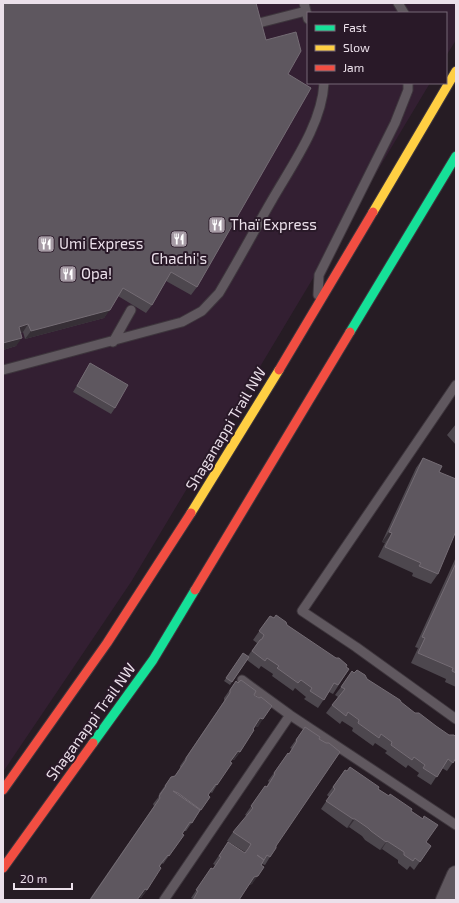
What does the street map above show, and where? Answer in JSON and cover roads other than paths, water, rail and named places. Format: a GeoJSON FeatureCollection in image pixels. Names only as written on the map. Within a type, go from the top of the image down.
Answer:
{"type":"FeatureCollection","features":[{"type":"Feature","properties":{"kind":"main road","name":"Shaganappi Trail NW"},"geometry":{"type":"LineString","coordinates":[[3,790],[97,658],[219,468],[456,71]]}},
{"type":"Feature","properties":{"kind":"main road","name":"Shaganappi Trail NW"},"geometry":{"type":"LineString","coordinates":[[3,868],[152,660],[456,156]]}},
{"type":"Feature","properties":{"kind":"street"},"geometry":{"type":"LineString","coordinates":[[444,900],[456,875]]}},
{"type":"Feature","properties":{"kind":"lane"},"geometry":{"type":"LineString","coordinates":[[398,3],[403,12]]}},
{"type":"Feature","properties":{"kind":"lane"},"geometry":{"type":"LineString","coordinates":[[259,23],[306,11]]}},
{"type":"Feature","properties":{"kind":"lane"},"geometry":{"type":"LineString","coordinates":[[3,370],[113,342],[189,319],[202,311],[219,293],[298,154],[314,124],[321,102],[324,84]]}},
{"type":"Feature","properties":{"kind":"lane"},"geometry":{"type":"LineString","coordinates":[[317,306],[319,275],[395,123],[408,90],[408,84]]}},
{"type":"Feature","properties":{"kind":"lane"},"geometry":{"type":"LineString","coordinates":[[113,342],[131,310]]}},
{"type":"Feature","properties":{"kind":"lane"},"geometry":{"type":"LineString","coordinates":[[456,385],[302,611],[356,647],[456,719]]}},
{"type":"Feature","properties":{"kind":"lane"},"geometry":{"type":"LineString","coordinates":[[242,680],[290,714],[456,825]]}},
{"type":"Feature","properties":{"kind":"lane"},"geometry":{"type":"LineString","coordinates":[[164,900],[290,714]]}},
{"type":"Feature","properties":{"kind":"place","name":"Thaï Express"},"geometry":{"type":"Point","coordinates":[217,225]}},
{"type":"Feature","properties":{"kind":"place","name":"Chachi's"},"geometry":{"type":"Point","coordinates":[179,239]}},
{"type":"Feature","properties":{"kind":"place","name":"Umi Express"},"geometry":{"type":"Point","coordinates":[46,244]}},
{"type":"Feature","properties":{"kind":"place","name":"Opa!"},"geometry":{"type":"Point","coordinates":[68,274]}}]}
